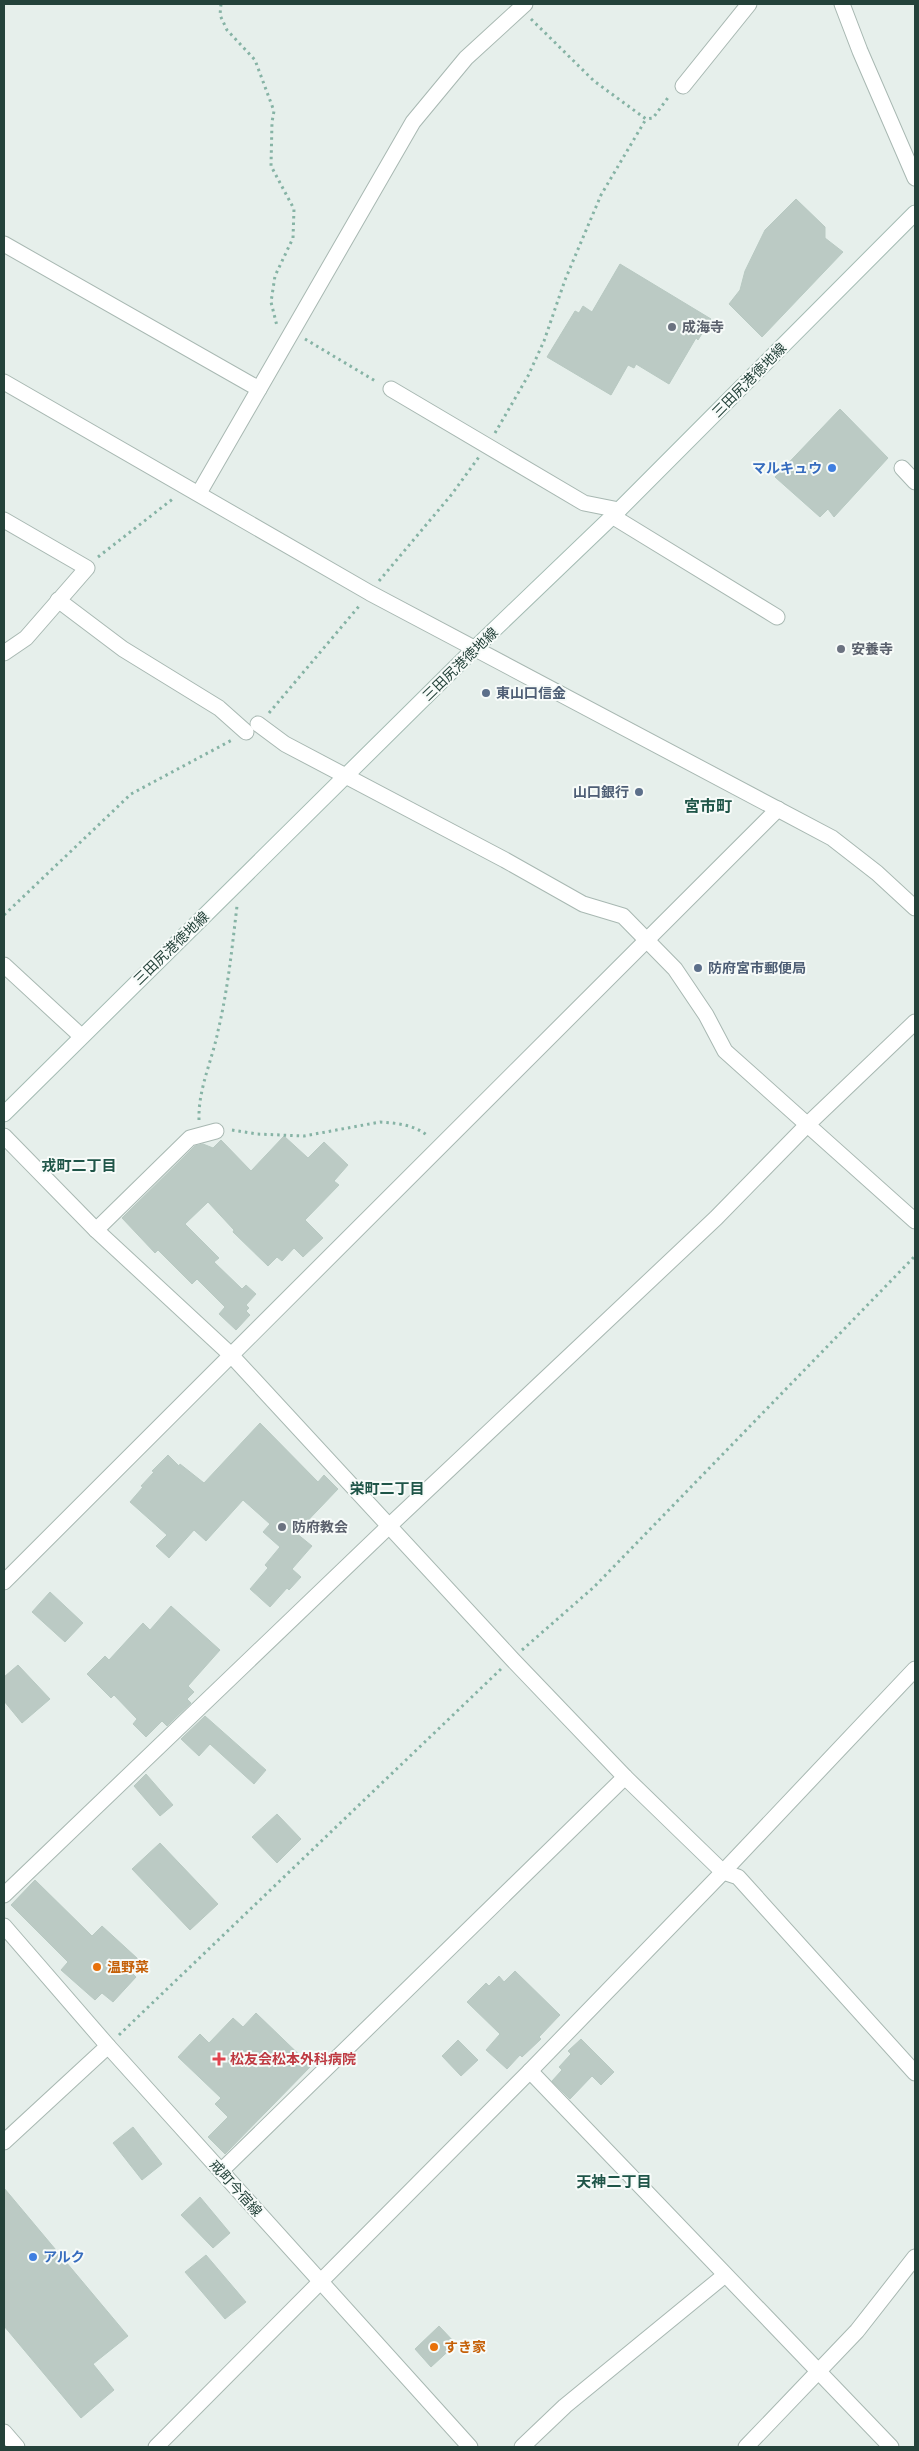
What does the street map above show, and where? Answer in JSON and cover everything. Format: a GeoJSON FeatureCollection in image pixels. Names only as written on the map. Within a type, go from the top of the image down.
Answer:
{"type":"FeatureCollection","features":[{"type":"Feature","properties":{"kind":"street"},"geometry":{"type":"LineString","coordinates":[[683,86],[748,4]]}},
{"type":"Feature","properties":{"kind":"street"},"geometry":{"type":"LineString","coordinates":[[842,4],[860,51],[915,178]]}},
{"type":"Feature","properties":{"kind":"street"},"geometry":{"type":"LineString","coordinates":[[199,493],[413,122],[466,58],[522,6]]}},
{"type":"Feature","properties":{"kind":"street","name":"三田尻港徳地線"},"geometry":{"type":"LineString","coordinates":[[4,1114],[474,648],[616,513],[915,213]]}},
{"type":"Feature","properties":{"kind":"street"},"geometry":{"type":"LineString","coordinates":[[4,244],[259,389]]}},
{"type":"Feature","properties":{"kind":"street"},"geometry":{"type":"LineString","coordinates":[[4,382],[370,593],[832,838],[877,873],[915,908]]}},
{"type":"Feature","properties":{"kind":"street"},"geometry":{"type":"LineString","coordinates":[[390,389],[584,503],[616,513],[778,617]]}},
{"type":"Feature","properties":{"kind":"street"},"geometry":{"type":"LineString","coordinates":[[902,468],[915,482]]}},
{"type":"Feature","properties":{"kind":"street"},"geometry":{"type":"LineString","coordinates":[[4,520],[87,568],[26,638],[4,653]]}},
{"type":"Feature","properties":{"kind":"street"},"geometry":{"type":"LineString","coordinates":[[58,600],[123,649],[252,728],[496,855],[582,904],[624,916],[675,969],[706,1014],[725,1051],[915,1221]]}},
{"type":"Feature","properties":{"kind":"street"},"geometry":{"type":"LineString","coordinates":[[4,1582],[778,808]]}},
{"type":"Feature","properties":{"kind":"street"},"geometry":{"type":"LineString","coordinates":[[4,965],[81,1036]]}},
{"type":"Feature","properties":{"kind":"street"},"geometry":{"type":"LineString","coordinates":[[4,1895],[388,1527],[709,1225],[807,1125],[915,1022]]}},
{"type":"Feature","properties":{"kind":"street"},"geometry":{"type":"LineString","coordinates":[[96,1230],[190,1138],[216,1131]]}},
{"type":"Feature","properties":{"kind":"street"},"geometry":{"type":"LineString","coordinates":[[4,1136],[96,1230],[231,1355],[512,1660],[625,1777],[723,1872],[738,1877],[915,2073]]}},
{"type":"Feature","properties":{"kind":"street"},"geometry":{"type":"LineString","coordinates":[[156,2447],[530,2071],[723,1872],[915,1669]]}},
{"type":"Feature","properties":{"kind":"street"},"geometry":{"type":"LineString","coordinates":[[220,2171],[625,1777]]}},
{"type":"Feature","properties":{"kind":"street","name":"戒町今宿線"},"geometry":{"type":"LineString","coordinates":[[4,1926],[108,2046],[470,2447]]}},
{"type":"Feature","properties":{"kind":"street"},"geometry":{"type":"LineString","coordinates":[[4,2142],[108,2046]]}},
{"type":"Feature","properties":{"kind":"street"},"geometry":{"type":"LineString","coordinates":[[530,2071],[890,2447]]}},
{"type":"Feature","properties":{"kind":"street"},"geometry":{"type":"LineString","coordinates":[[746,2447],[820,2372],[857,2331],[915,2257]]}},
{"type":"Feature","properties":{"kind":"street"},"geometry":{"type":"LineString","coordinates":[[522,2447],[565,2406],[725,2275]]}},
{"type":"Feature","properties":{"kind":"street"},"geometry":{"type":"LineString","coordinates":[[4,2432],[17,2447]]}},
{"type":"Feature","properties":{"kind":"path"},"geometry":{"type":"LineString","coordinates":[[221,4],[220,15],[227,30],[255,60],[274,112],[271,166],[294,209],[293,238],[275,276],[271,302],[277,326],[290,336],[390,389]]}},
{"type":"Feature","properties":{"kind":"path"},"geometry":{"type":"LineString","coordinates":[[522,6],[594,81],[646,119],[653,118],[677,85],[683,86]]}},
{"type":"Feature","properties":{"kind":"path"},"geometry":{"type":"LineString","coordinates":[[4,914],[131,794],[252,728],[272,711],[452,494],[486,447],[532,367],[601,195],[646,119]]}},
{"type":"Feature","properties":{"kind":"path"},"geometry":{"type":"LineString","coordinates":[[87,568],[113,544],[172,500],[184,485]]}},
{"type":"Feature","properties":{"kind":"path"},"geometry":{"type":"LineString","coordinates":[[199,1135],[203,1079],[216,1043],[229,984],[240,880]]}},
{"type":"Feature","properties":{"kind":"path"},"geometry":{"type":"LineString","coordinates":[[216,1131],[231,1130],[257,1134],[304,1136],[380,1122],[393,1123],[420,1130],[440,1147]]}},
{"type":"Feature","properties":{"kind":"path"},"geometry":{"type":"LineString","coordinates":[[108,2046],[512,1660],[594,1587],[915,1256]]}},
{"type":"Feature","properties":{"kind":"building"},"geometry":{"type":"Polygon","coordinates":[[[796,199],[825,227],[825,238],[843,252],[762,337],[729,304],[740,290],[745,271],[765,230],[796,199]]]}},
{"type":"Feature","properties":{"kind":"building","name":"成海寺"},"geometry":{"type":"Polygon","coordinates":[[[620,264],[711,319],[698,340],[696,338],[669,384],[636,364],[634,368],[628,365],[611,395],[547,357],[575,311],[579,313],[583,306],[592,312],[620,264]]]}},
{"type":"Feature","properties":{"kind":"building"},"geometry":{"type":"Polygon","coordinates":[[[840,409],[888,458],[834,517],[828,509],[820,517],[775,477],[840,409]]]}},
{"type":"Feature","properties":{"kind":"building"},"geometry":{"type":"Polygon","coordinates":[[[284,1136],[308,1158],[324,1142],[348,1165],[334,1181],[339,1185],[305,1220],[323,1238],[303,1257],[294,1248],[282,1261],[277,1257],[268,1266],[233,1232],[234,1230],[208,1202],[185,1224],[219,1258],[214,1262],[242,1289],[246,1285],[256,1294],[246,1305],[249,1308],[246,1311],[250,1315],[236,1330],[219,1314],[225,1307],[197,1279],[192,1284],[158,1250],[155,1253],[122,1218],[195,1146],[203,1144],[213,1148],[221,1140],[251,1171],[284,1136]]]}},
{"type":"Feature","properties":{"kind":"building"},"geometry":{"type":"Polygon","coordinates":[[[260,1423],[318,1482],[324,1475],[338,1489],[296,1533],[312,1546],[292,1569],[301,1577],[289,1590],[287,1588],[270,1607],[250,1589],[268,1568],[265,1565],[280,1547],[263,1532],[270,1524],[243,1500],[206,1541],[194,1530],[169,1558],[156,1546],[167,1535],[130,1502],[154,1472],[152,1471],[168,1455],[179,1466],[180,1464],[204,1483],[260,1423]]]}},
{"type":"Feature","properties":{"kind":"building"},"geometry":{"type":"Polygon","coordinates":[[[50,1592],[83,1623],[65,1642],[32,1612],[50,1592]]]}},
{"type":"Feature","properties":{"kind":"building"},"geometry":{"type":"Polygon","coordinates":[[[171,1606],[220,1650],[188,1686],[194,1692],[187,1699],[191,1703],[167,1726],[162,1721],[146,1737],[133,1724],[137,1719],[114,1695],[111,1698],[87,1674],[105,1656],[109,1660],[143,1623],[150,1630],[171,1606]]]}},
{"type":"Feature","properties":{"kind":"building"},"geometry":{"type":"Polygon","coordinates":[[[18,1665],[50,1699],[22,1723],[4,1701],[4,1677],[18,1665]]]}},
{"type":"Feature","properties":{"kind":"building"},"geometry":{"type":"Polygon","coordinates":[[[205,1716],[266,1770],[254,1784],[210,1744],[199,1756],[181,1739],[205,1716]]]}},
{"type":"Feature","properties":{"kind":"building"},"geometry":{"type":"Polygon","coordinates":[[[146,1774],[173,1805],[160,1816],[134,1786],[146,1774]]]}},
{"type":"Feature","properties":{"kind":"building"},"geometry":{"type":"Polygon","coordinates":[[[277,1814],[301,1839],[277,1863],[252,1837],[277,1814]]]}},
{"type":"Feature","properties":{"kind":"building"},"geometry":{"type":"Polygon","coordinates":[[[160,1843],[218,1904],[190,1930],[132,1869],[160,1843]]]}},
{"type":"Feature","properties":{"kind":"building"},"geometry":{"type":"Polygon","coordinates":[[[35,1880],[92,1936],[102,1926],[138,1959],[128,1969],[136,1977],[113,2002],[102,1993],[95,2000],[61,1970],[68,1962],[11,1905],[35,1880]]]}},
{"type":"Feature","properties":{"kind":"building"},"geometry":{"type":"Polygon","coordinates":[[[515,1971],[560,2015],[539,2037],[541,2039],[522,2057],[520,2055],[507,2069],[486,2050],[500,2034],[467,2002],[486,1983],[489,1986],[499,1976],[504,1982],[515,1971]]]}},
{"type":"Feature","properties":{"kind":"building"},"geometry":{"type":"Polygon","coordinates":[[[256,2013],[311,2066],[225,2154],[208,2137],[228,2117],[215,2104],[221,2098],[178,2057],[200,2034],[209,2043],[233,2018],[243,2027],[256,2013]]]}},
{"type":"Feature","properties":{"kind":"building"},"geometry":{"type":"Polygon","coordinates":[[[581,2039],[614,2072],[601,2085],[592,2076],[570,2099],[552,2081],[562,2070],[559,2067],[571,2054],[568,2051],[581,2039]]]}},
{"type":"Feature","properties":{"kind":"building"},"geometry":{"type":"Polygon","coordinates":[[[458,2040],[478,2060],[461,2076],[442,2056],[458,2040]]]}},
{"type":"Feature","properties":{"kind":"building"},"geometry":{"type":"Polygon","coordinates":[[[133,2127],[162,2164],[142,2180],[113,2143],[133,2127]]]}},
{"type":"Feature","properties":{"kind":"building","name":"アルク"},"geometry":{"type":"Polygon","coordinates":[[[4,2188],[128,2336],[93,2364],[114,2390],[81,2418],[4,2326],[4,2188]]]}},
{"type":"Feature","properties":{"kind":"building"},"geometry":{"type":"Polygon","coordinates":[[[200,2197],[230,2233],[213,2248],[181,2215],[200,2197]]]}},
{"type":"Feature","properties":{"kind":"building"},"geometry":{"type":"Polygon","coordinates":[[[206,2255],[246,2302],[225,2319],[185,2272],[206,2255]]]}},
{"type":"Feature","properties":{"kind":"building"},"geometry":{"type":"Polygon","coordinates":[[[439,2326],[456,2344],[431,2367],[415,2349],[439,2326]]]}},
{"type":"Feature","properties":{"kind":"place","name":"成海寺"},"geometry":{"type":"Point","coordinates":[672,327]}},
{"type":"Feature","properties":{"kind":"place","name":"マルキュウ"},"geometry":{"type":"Point","coordinates":[832,468]}},
{"type":"Feature","properties":{"kind":"place","name":"安養寺"},"geometry":{"type":"Point","coordinates":[841,649]}},
{"type":"Feature","properties":{"kind":"place","name":"東山口信金"},"geometry":{"type":"Point","coordinates":[486,693]}},
{"type":"Feature","properties":{"kind":"place","name":"山口銀行"},"geometry":{"type":"Point","coordinates":[639,792]}},
{"type":"Feature","properties":{"kind":"place","name":"防府宮市郵便局"},"geometry":{"type":"Point","coordinates":[698,968]}},
{"type":"Feature","properties":{"kind":"place","name":"防府教会"},"geometry":{"type":"Point","coordinates":[282,1527]}},
{"type":"Feature","properties":{"kind":"place","name":"温野菜"},"geometry":{"type":"Point","coordinates":[97,1967]}},
{"type":"Feature","properties":{"kind":"place","name":"松友会松本外科病院"},"geometry":{"type":"Point","coordinates":[219,2059]}},
{"type":"Feature","properties":{"kind":"place","name":"アルク"},"geometry":{"type":"Point","coordinates":[33,2257]}},
{"type":"Feature","properties":{"kind":"place","name":"すき家"},"geometry":{"type":"Point","coordinates":[434,2347]}},
{"type":"Feature","properties":{"kind":"district","name":"宮市町"},"geometry":{"type":"Point","coordinates":[708,806]}},
{"type":"Feature","properties":{"kind":"district","name":"戎町二丁目"},"geometry":{"type":"Point","coordinates":[79,1166]}},
{"type":"Feature","properties":{"kind":"district","name":"栄町二丁目"},"geometry":{"type":"Point","coordinates":[387,1489]}},
{"type":"Feature","properties":{"kind":"district","name":"天神二丁目"},"geometry":{"type":"Point","coordinates":[614,2182]}}]}
